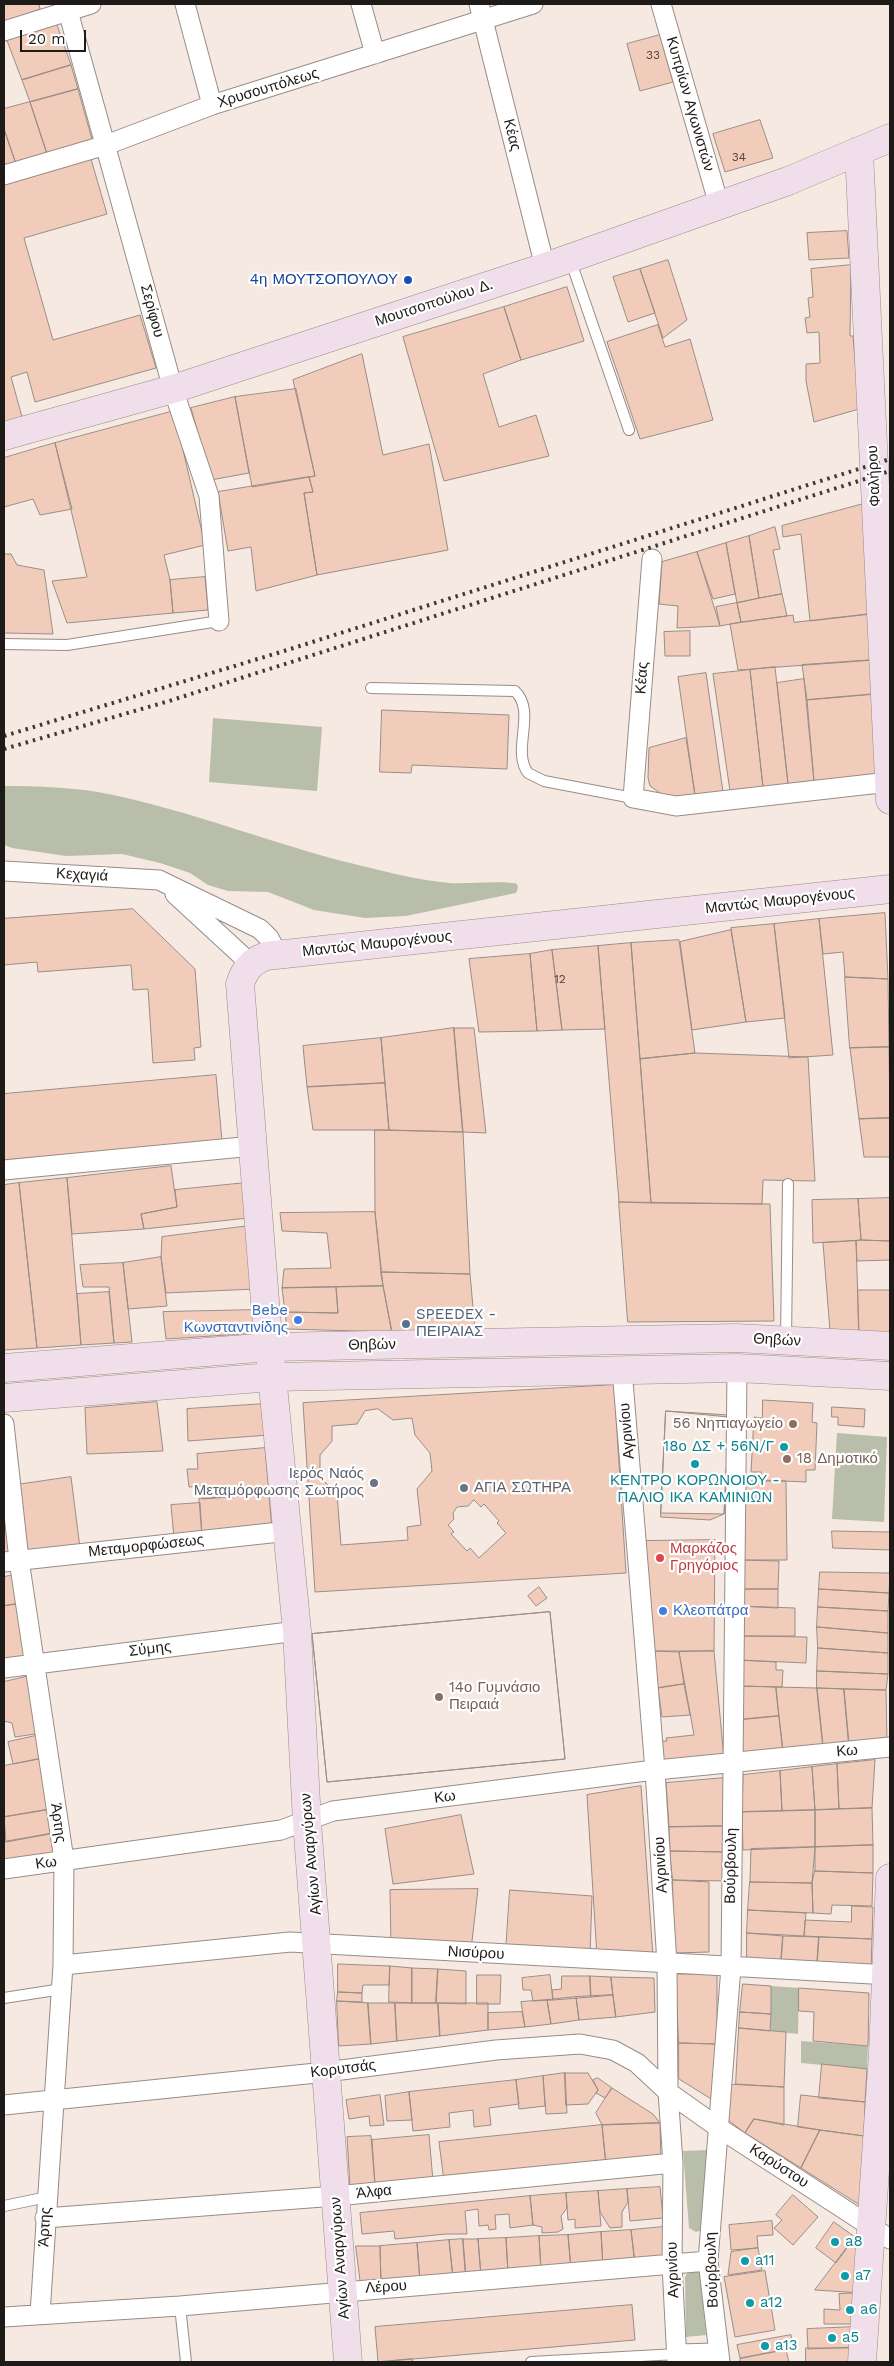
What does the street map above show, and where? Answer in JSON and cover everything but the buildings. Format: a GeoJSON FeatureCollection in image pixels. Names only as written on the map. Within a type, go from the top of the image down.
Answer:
{"type":"FeatureCollection","features":[{"type":"Feature","properties":{"kind":"street"},"geometry":{"type":"LineString","coordinates":[[4,31],[67,8],[91,4]]}},
{"type":"Feature","properties":{"kind":"street"},"geometry":{"type":"LineString","coordinates":[[185,4],[212,105]]}},
{"type":"Feature","properties":{"kind":"street"},"geometry":{"type":"LineString","coordinates":[[361,4],[375,54]]}},
{"type":"Feature","properties":{"kind":"street","name":"Χρυσουπόλεως"},"geometry":{"type":"LineString","coordinates":[[4,174],[106,145],[212,105],[375,54],[481,11],[533,4]]}},
{"type":"Feature","properties":{"kind":"street","name":"Κυπρίων Αγωνιστών"},"geometry":{"type":"LineString","coordinates":[[662,4],[720,205]]}},
{"type":"Feature","properties":{"kind":"street","name":"Σερίφου"},"geometry":{"type":"LineString","coordinates":[[67,8],[173,389],[208,496],[219,621]]}},
{"type":"Feature","properties":{"kind":"street","name":"Κέας"},"geometry":{"type":"LineString","coordinates":[[481,11],[558,263]]}},
{"type":"Feature","properties":{"kind":"street","name":"Μουτσοπούλου Δ."},"geometry":{"type":"LineString","coordinates":[[4,436],[173,389],[558,263],[720,205],[859,152],[890,138]]}},
{"type":"Feature","properties":{"kind":"street","name":"Φαλήρου"},"geometry":{"type":"LineString","coordinates":[[859,152],[890,791]]}},
{"type":"Feature","properties":{"kind":"street","name":"Κέας"},"geometry":{"type":"LineString","coordinates":[[633,798],[652,559]]}},
{"type":"Feature","properties":{"kind":"street"},"geometry":{"type":"LineString","coordinates":[[633,798],[676,806],[890,791]]}},
{"type":"Feature","properties":{"kind":"street","name":"Κεχαγιά"},"geometry":{"type":"LineString","coordinates":[[4,871],[159,880],[260,929],[269,938],[278,955]]}},
{"type":"Feature","properties":{"kind":"street"},"geometry":{"type":"LineString","coordinates":[[159,880],[251,964],[243,975],[240,984],[270,1347]]}},
{"type":"Feature","properties":{"kind":"street","name":"Μαντώς Μαυρογένους"},"geometry":{"type":"LineString","coordinates":[[251,964],[266,956],[890,889]]}},
{"type":"Feature","properties":{"kind":"street"},"geometry":{"type":"LineString","coordinates":[[4,1170],[253,1146]]}},
{"type":"Feature","properties":{"kind":"street","name":"Θηβών"},"geometry":{"type":"LineString","coordinates":[[4,1368],[270,1347],[736,1338],[890,1346]]}},
{"type":"Feature","properties":{"kind":"street","name":"Αγίων Αναργύρων"},"geometry":{"type":"LineString","coordinates":[[270,1347],[297,1631],[307,1822],[318,1943],[341,2291],[348,2362]]}},
{"type":"Feature","properties":{"kind":"street","name":"Θηβών"},"geometry":{"type":"LineString","coordinates":[[4,1398],[272,1377],[737,1368],[890,1376]]}},
{"type":"Feature","properties":{"kind":"street","name":"Βούρβουλη"},"geometry":{"type":"LineString","coordinates":[[719,2358],[708,2261],[730,1967],[737,1368]]}},
{"type":"Feature","properties":{"kind":"street","name":"Αγρινίου"},"geometry":{"type":"LineString","coordinates":[[622,1369],[655,1770],[667,1964],[668,2092],[673,2163],[672,2265],[677,2358]]}},
{"type":"Feature","properties":{"kind":"street","name":"Άρτης"},"geometry":{"type":"LineString","coordinates":[[4,1424],[11,1561],[35,1664],[64,1860],[62,1989],[40,2314]]}},
{"type":"Feature","properties":{"kind":"street","name":"Μεταμορφώσεως"},"geometry":{"type":"LineString","coordinates":[[11,1561],[288,1531]]}},
{"type":"Feature","properties":{"kind":"street","name":"Σύμης"},"geometry":{"type":"LineString","coordinates":[[4,1668],[297,1631]]}},
{"type":"Feature","properties":{"kind":"street","name":"Κω"},"geometry":{"type":"LineString","coordinates":[[4,1869],[281,1830],[333,1811],[655,1770],[890,1747]]}},
{"type":"Feature","properties":{"kind":"street"},"geometry":{"type":"LineString","coordinates":[[862,2362],[881,2233],[890,1878]]}},
{"type":"Feature","properties":{"kind":"street","name":"Νισύρου"},"geometry":{"type":"LineString","coordinates":[[63,1965],[290,1942],[888,1975]]}},
{"type":"Feature","properties":{"kind":"street","name":"Κορυτσάς"},"geometry":{"type":"LineString","coordinates":[[4,2105],[326,2072],[496,2050],[580,2044],[612,2050],[637,2063],[668,2092]]}},
{"type":"Feature","properties":{"kind":"street","name":"Καρύστου"},"geometry":{"type":"LineString","coordinates":[[668,2092],[719,2128],[881,2233]]}},
{"type":"Feature","properties":{"kind":"street","name":"Άλφα"},"geometry":{"type":"LineString","coordinates":[[45,2218],[336,2196],[673,2163]]}},
{"type":"Feature","properties":{"kind":"street","name":"Λέρου"},"geometry":{"type":"LineString","coordinates":[[4,2317],[180,2306],[708,2261]]}},
{"type":"Feature","properties":{"kind":"street"},"geometry":{"type":"LineString","coordinates":[[677,2358],[719,2358]]}},
{"type":"Feature","properties":{"kind":"lane","name":"Κέας"},"geometry":{"type":"LineString","coordinates":[[558,263],[628,430]]}},
{"type":"Feature","properties":{"kind":"lane"},"geometry":{"type":"LineString","coordinates":[[4,644],[67,645],[219,621]]}},
{"type":"Feature","properties":{"kind":"lane"},"geometry":{"type":"LineString","coordinates":[[371,688],[516,691],[524,702],[522,758],[528,773],[544,781],[633,798]]}},
{"type":"Feature","properties":{"kind":"lane"},"geometry":{"type":"LineString","coordinates":[[786,1341],[788,1184]]}},
{"type":"Feature","properties":{"kind":"lane"},"geometry":{"type":"LineString","coordinates":[[4,1998],[62,1989]]}},
{"type":"Feature","properties":{"kind":"lane"},"geometry":{"type":"LineString","coordinates":[[4,2206],[47,2197]]}},
{"type":"Feature","properties":{"kind":"lane"},"geometry":{"type":"LineString","coordinates":[[180,2306],[186,2362]]}},
{"type":"Feature","properties":{"kind":"lane"},"geometry":{"type":"LineString","coordinates":[[531,2362],[677,2358]]}},
{"type":"Feature","properties":{"kind":"green space"},"geometry":{"type":"Polygon","coordinates":[[[213,718],[322,727],[317,791],[209,782],[213,718]]]}},
{"type":"Feature","properties":{"kind":"green space"},"geometry":{"type":"Polygon","coordinates":[[[4,786],[51,787],[98,792],[168,809],[305,851],[393,873],[450,883],[512,883],[517,884],[518,888],[516,893],[406,916],[365,918],[314,910],[268,892],[228,891],[208,885],[190,873],[160,863],[122,854],[66,856],[12,848],[4,845],[4,786]]]}},
{"type":"Feature","properties":{"kind":"green space"},"geometry":{"type":"Polygon","coordinates":[[[837,1433],[887,1437],[884,1522],[832,1519],[837,1433]]]}},
{"type":"Feature","properties":{"kind":"green space"},"geometry":{"type":"Polygon","coordinates":[[[771,1986],[799,1988],[798,2034],[770,2031],[771,1986]]]}},
{"type":"Feature","properties":{"kind":"green space"},"geometry":{"type":"Polygon","coordinates":[[[801,2041],[868,2046],[867,2069],[801,2063],[801,2041]]]}},
{"type":"Feature","properties":{"kind":"green space"},"geometry":{"type":"Polygon","coordinates":[[[709,2150],[702,2230],[696,2232],[689,2228],[683,2151],[709,2150]]]}},
{"type":"Feature","properties":{"kind":"green space"},"geometry":{"type":"Polygon","coordinates":[[[695,2268],[700,2274],[706,2335],[686,2337],[685,2277],[690,2269],[695,2268]]]}},
{"type":"Feature","properties":{"kind":"railway"},"geometry":{"type":"LineString","coordinates":[[4,736],[284,651],[890,459]]}},
{"type":"Feature","properties":{"kind":"railway"},"geometry":{"type":"LineString","coordinates":[[4,749],[169,701],[890,471]]}},
{"type":"Feature","properties":{"kind":"place","name":"4η ΜΟΥΤΣΟΠΟΥΛΟΥ"},"geometry":{"type":"Point","coordinates":[408,280]}},
{"type":"Feature","properties":{"kind":"place","name":"Bebe Κωνσταντινίδης"},"geometry":{"type":"Point","coordinates":[298,1320]}},
{"type":"Feature","properties":{"kind":"place","name":"SPEEDEX - ΠΕΙΡΑΙΑΣ"},"geometry":{"type":"Point","coordinates":[406,1324]}},
{"type":"Feature","properties":{"kind":"place","name":"56 Νηπιαγωγείο"},"geometry":{"type":"Point","coordinates":[793,1424]}},
{"type":"Feature","properties":{"kind":"place","name":"18ο ΔΣ + 56Ν/Γ"},"geometry":{"type":"Point","coordinates":[784,1447]}},
{"type":"Feature","properties":{"kind":"place","name":"18 Δημοτικό"},"geometry":{"type":"Point","coordinates":[787,1459]}},
{"type":"Feature","properties":{"kind":"place","name":"ΚΕΝΤΡΟ ΚΟΡΩΝΟΙΟΥ - ΠΑΛΙΟ ΙΚΑ ΚΑΜΙΝΙΩΝ"},"geometry":{"type":"Point","coordinates":[695,1464]}},
{"type":"Feature","properties":{"kind":"place","name":"Ιερός Ναός Μεταμόρφωσης Σωτήρος"},"geometry":{"type":"Point","coordinates":[374,1483]}},
{"type":"Feature","properties":{"kind":"place","name":"ΑΓΙΑ ΣΩΤΗΡΑ"},"geometry":{"type":"Point","coordinates":[464,1488]}},
{"type":"Feature","properties":{"kind":"place","name":"Μαρκάζος Γρηγόριος"},"geometry":{"type":"Point","coordinates":[660,1558]}},
{"type":"Feature","properties":{"kind":"place","name":"Κλεοπάτρα"},"geometry":{"type":"Point","coordinates":[663,1611]}},
{"type":"Feature","properties":{"kind":"place","name":"14ο Γυμνάσιο Πειραιά"},"geometry":{"type":"Point","coordinates":[439,1697]}},
{"type":"Feature","properties":{"kind":"place","name":"a8"},"geometry":{"type":"Point","coordinates":[835,2242]}},
{"type":"Feature","properties":{"kind":"place","name":"a11"},"geometry":{"type":"Point","coordinates":[745,2261]}},
{"type":"Feature","properties":{"kind":"place","name":"a7"},"geometry":{"type":"Point","coordinates":[845,2276]}},
{"type":"Feature","properties":{"kind":"place","name":"a12"},"geometry":{"type":"Point","coordinates":[750,2303]}},
{"type":"Feature","properties":{"kind":"place","name":"a6"},"geometry":{"type":"Point","coordinates":[850,2310]}},
{"type":"Feature","properties":{"kind":"place","name":"a5"},"geometry":{"type":"Point","coordinates":[832,2338]}},
{"type":"Feature","properties":{"kind":"place","name":"a13"},"geometry":{"type":"Point","coordinates":[765,2346]}}]}
